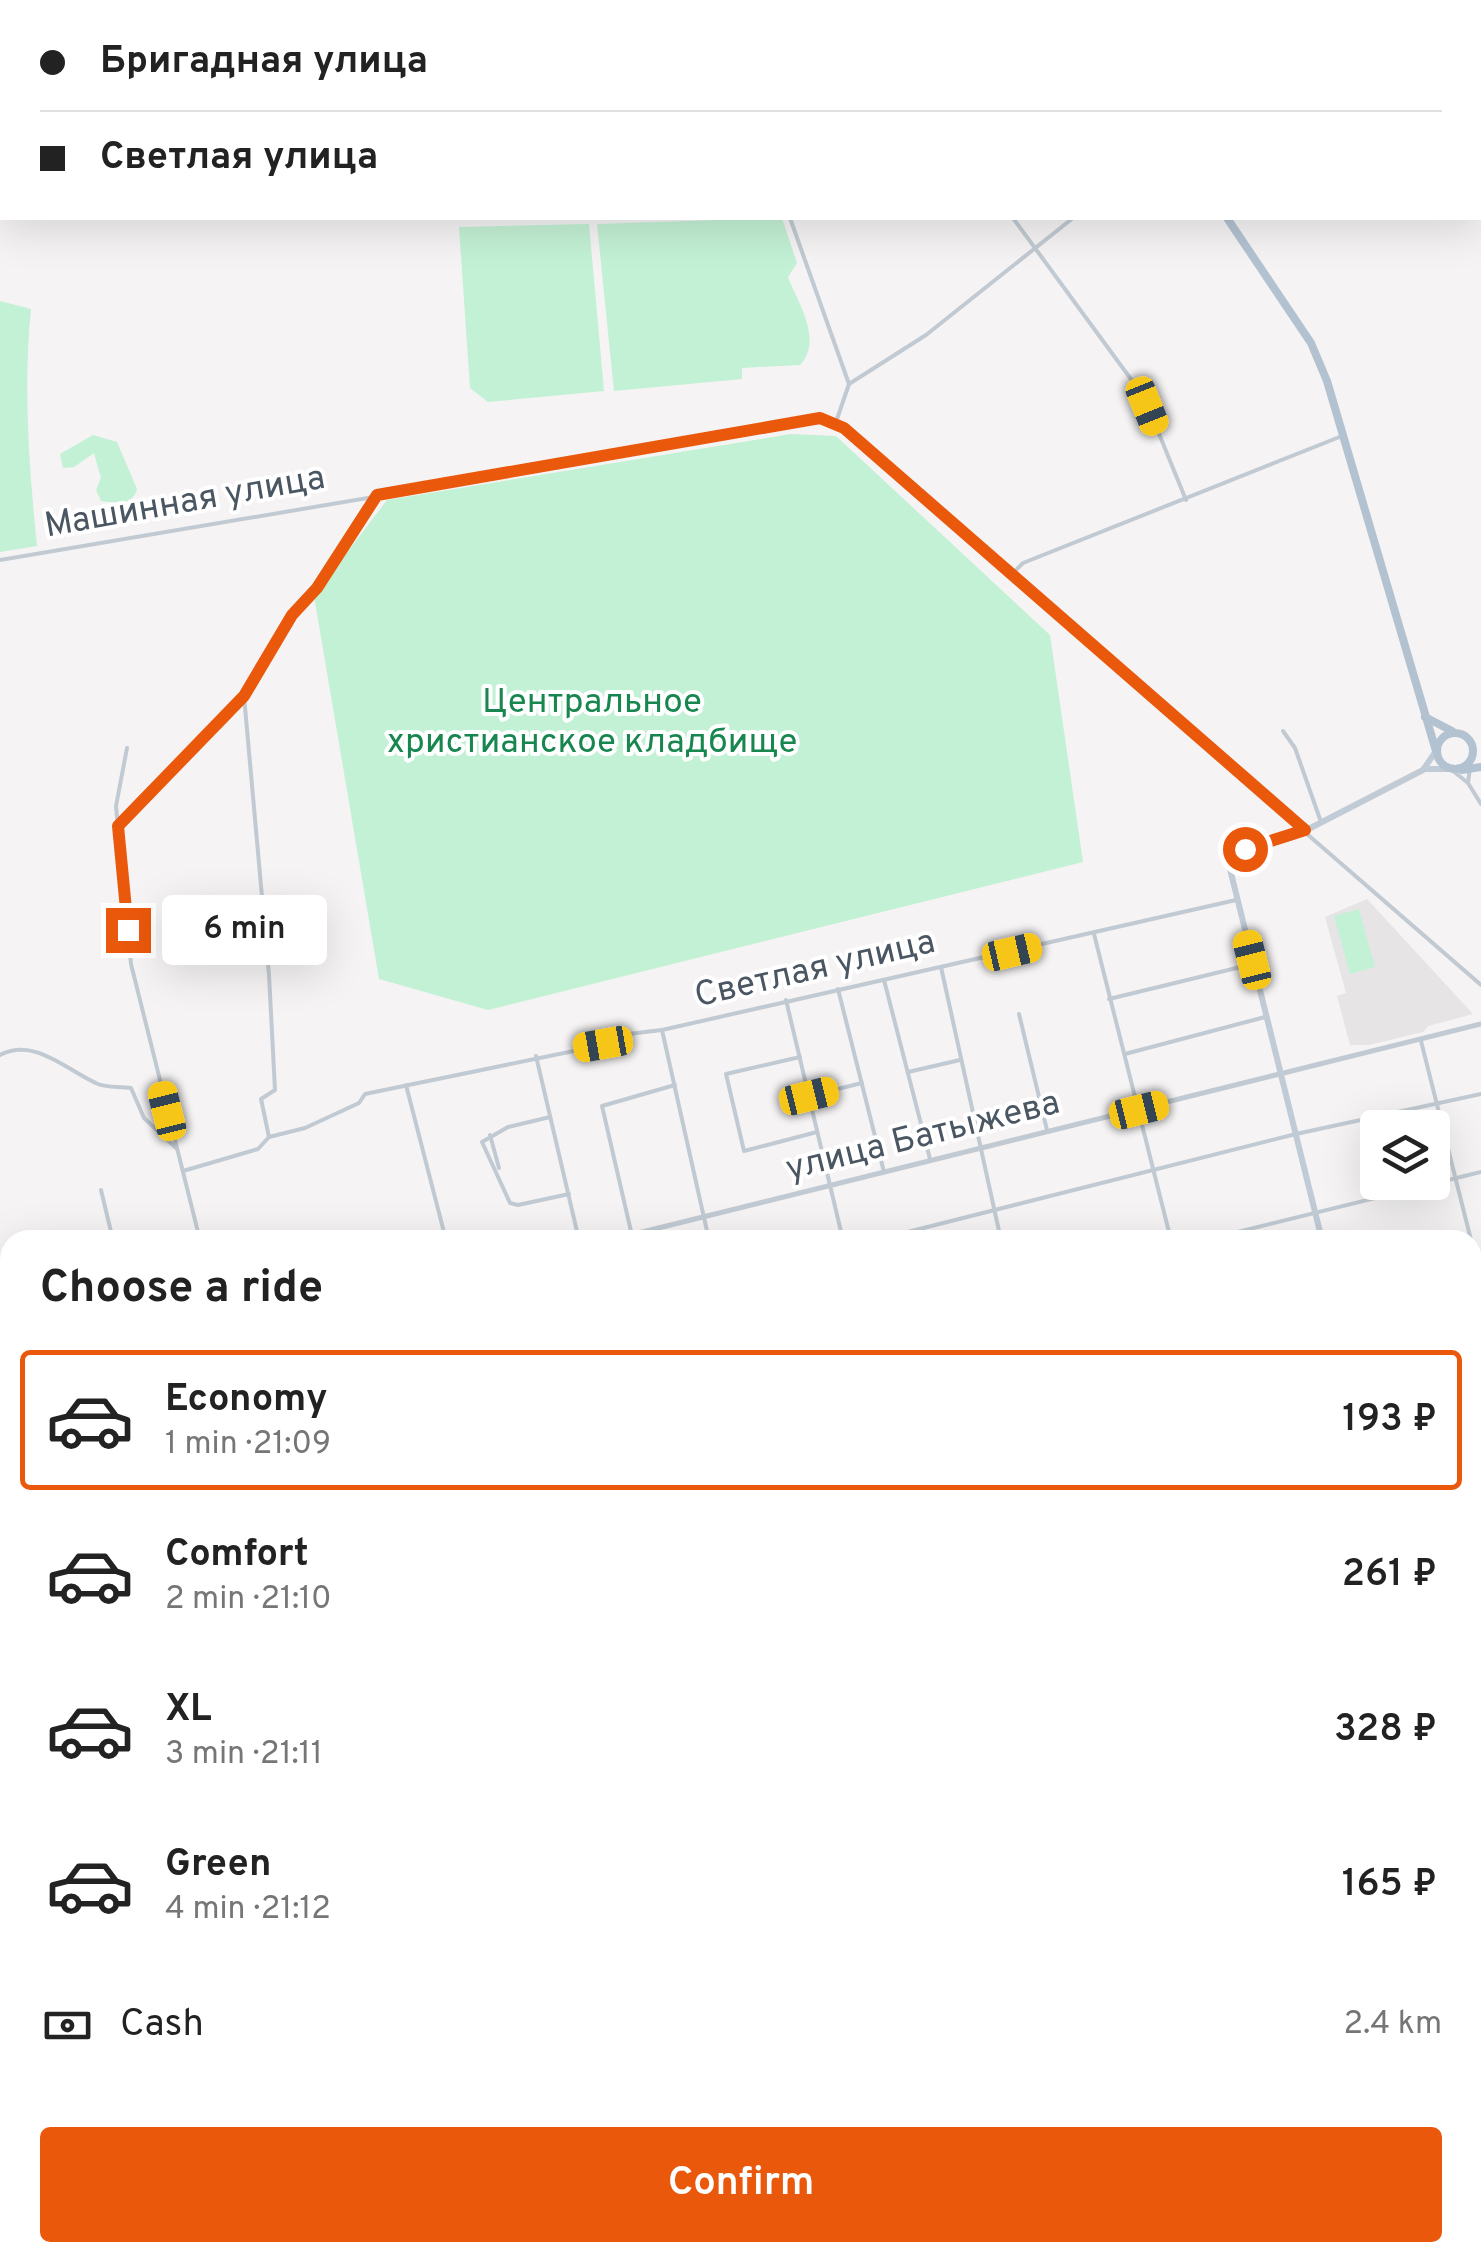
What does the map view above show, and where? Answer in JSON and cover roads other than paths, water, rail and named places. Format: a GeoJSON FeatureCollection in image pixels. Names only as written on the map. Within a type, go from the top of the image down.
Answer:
{"type":"FeatureCollection","features":[{"type":"Feature","properties":{"kind":"main road"},"geometry":{"type":"LineString","coordinates":[[1227,220],[1311,343],[1436,751],[1452,769]]}},
{"type":"Feature","properties":{"kind":"main road"},"geometry":{"type":"LineString","coordinates":[[1425,717],[1481,740]]}},
{"type":"Feature","properties":{"kind":"main road"},"geometry":{"type":"LineString","coordinates":[[1423,770],[1441,739],[1461,734]]}},
{"type":"Feature","properties":{"kind":"main road"},"geometry":{"type":"LineString","coordinates":[[1461,734],[1472,743],[1470,765]]}},
{"type":"Feature","properties":{"kind":"main road"},"geometry":{"type":"LineString","coordinates":[[1319,1230],[1236,900],[1231,858],[1305,830],[1423,770],[1481,767]]}},
{"type":"Feature","properties":{"kind":"street"},"geometry":{"type":"LineString","coordinates":[[791,220],[849,384],[836,422],[1481,985]]}},
{"type":"Feature","properties":{"kind":"street"},"geometry":{"type":"LineString","coordinates":[[1014,220],[1144,397],[1186,500]]}},
{"type":"Feature","properties":{"kind":"street"},"geometry":{"type":"LineString","coordinates":[[849,384],[926,335],[1070,220]]}},
{"type":"Feature","properties":{"kind":"street","name":"Машинная улица"},"geometry":{"type":"LineString","coordinates":[[0,560],[820,418],[836,422]]}},
{"type":"Feature","properties":{"kind":"street"},"geometry":{"type":"LineString","coordinates":[[1012,574],[1023,563],[1342,436]]}},
{"type":"Feature","properties":{"kind":"street"},"geometry":{"type":"LineString","coordinates":[[118,826],[244,696],[292,615],[317,588],[377,495]]}},
{"type":"Feature","properties":{"kind":"street"},"geometry":{"type":"LineString","coordinates":[[244,696],[270,975],[275,1090],[261,1099],[269,1138]]}},
{"type":"Feature","properties":{"kind":"street"},"geometry":{"type":"LineString","coordinates":[[1283,731],[1295,748],[1322,822]]}},
{"type":"Feature","properties":{"kind":"street"},"geometry":{"type":"LineString","coordinates":[[128,748],[116,806],[130,964],[198,1230]]}},
{"type":"Feature","properties":{"kind":"street"},"geometry":{"type":"LineString","coordinates":[[1468,783],[1470,765]]}},
{"type":"Feature","properties":{"kind":"street"},"geometry":{"type":"LineString","coordinates":[[1452,769],[1468,783],[1481,804]]}},
{"type":"Feature","properties":{"kind":"street","name":"Светлая улица"},"geometry":{"type":"LineString","coordinates":[[183,1171],[258,1149],[269,1138],[360,1103],[365,1094],[1236,900]]}},
{"type":"Feature","properties":{"kind":"street"},"geometry":{"type":"LineString","coordinates":[[1094,933],[1168,1230]]}},
{"type":"Feature","properties":{"kind":"street"},"geometry":{"type":"LineString","coordinates":[[1109,999],[1252,964]]}},
{"type":"Feature","properties":{"kind":"street"},"geometry":{"type":"LineString","coordinates":[[941,966],[999,1230]]}},
{"type":"Feature","properties":{"kind":"street"},"geometry":{"type":"LineString","coordinates":[[884,980],[930,1160]]}},
{"type":"Feature","properties":{"kind":"street"},"geometry":{"type":"LineString","coordinates":[[838,989],[884,1172]]}},
{"type":"Feature","properties":{"kind":"street"},"geometry":{"type":"LineString","coordinates":[[786,1000],[841,1230]]}},
{"type":"Feature","properties":{"kind":"street"},"geometry":{"type":"LineString","coordinates":[[1019,1014],[1048,1130]]}},
{"type":"Feature","properties":{"kind":"street"},"geometry":{"type":"LineString","coordinates":[[1125,1054],[1266,1016]]}},
{"type":"Feature","properties":{"kind":"street","name":"улица Батыжева"},"geometry":{"type":"LineString","coordinates":[[657,1230],[1481,1024]]}},
{"type":"Feature","properties":{"kind":"street"},"geometry":{"type":"LineString","coordinates":[[662,1030],[707,1230]]}},
{"type":"Feature","properties":{"kind":"street"},"geometry":{"type":"LineString","coordinates":[[1421,1039],[1469,1230]]}},
{"type":"Feature","properties":{"kind":"street"},"geometry":{"type":"LineString","coordinates":[[0,1055],[14,1048],[30,1050],[101,1085],[131,1088],[144,1118],[176,1148]]}},
{"type":"Feature","properties":{"kind":"street"},"geometry":{"type":"LineString","coordinates":[[536,1056],[578,1230]]}},
{"type":"Feature","properties":{"kind":"street"},"geometry":{"type":"LineString","coordinates":[[800,1058],[726,1074],[744,1151],[817,1132]]}},
{"type":"Feature","properties":{"kind":"street"},"geometry":{"type":"LineString","coordinates":[[908,1072],[960,1060]]}},
{"type":"Feature","properties":{"kind":"street"},"geometry":{"type":"LineString","coordinates":[[809,1096],[862,1082]]}},
{"type":"Feature","properties":{"kind":"street"},"geometry":{"type":"LineString","coordinates":[[406,1084],[443,1230]]}},
{"type":"Feature","properties":{"kind":"street"},"geometry":{"type":"LineString","coordinates":[[630,1230],[602,1106],[675,1085]]}},
{"type":"Feature","properties":{"kind":"street"},"geometry":{"type":"LineString","coordinates":[[917,1230],[1296,1134],[1481,1094]]}},
{"type":"Feature","properties":{"kind":"street"},"geometry":{"type":"LineString","coordinates":[[550,1117],[490,1135],[482,1142],[486,1158],[500,1173],[510,1203],[518,1205],[569,1194]]}},
{"type":"Feature","properties":{"kind":"street"},"geometry":{"type":"LineString","coordinates":[[1246,1230],[1481,1172]]}},
{"type":"Feature","properties":{"kind":"street"},"geometry":{"type":"LineString","coordinates":[[101,1190],[111,1230]]}},
{"type":"Feature","properties":{"kind":"street"},"geometry":{"type":"LineString","coordinates":[[1222,2262],[1264,2262]]}},
{"type":"Feature","properties":{"kind":"park label","name":"Центральное христианское кладбище"},"geometry":{"type":"Point","coordinates":[592,723]}}]}
